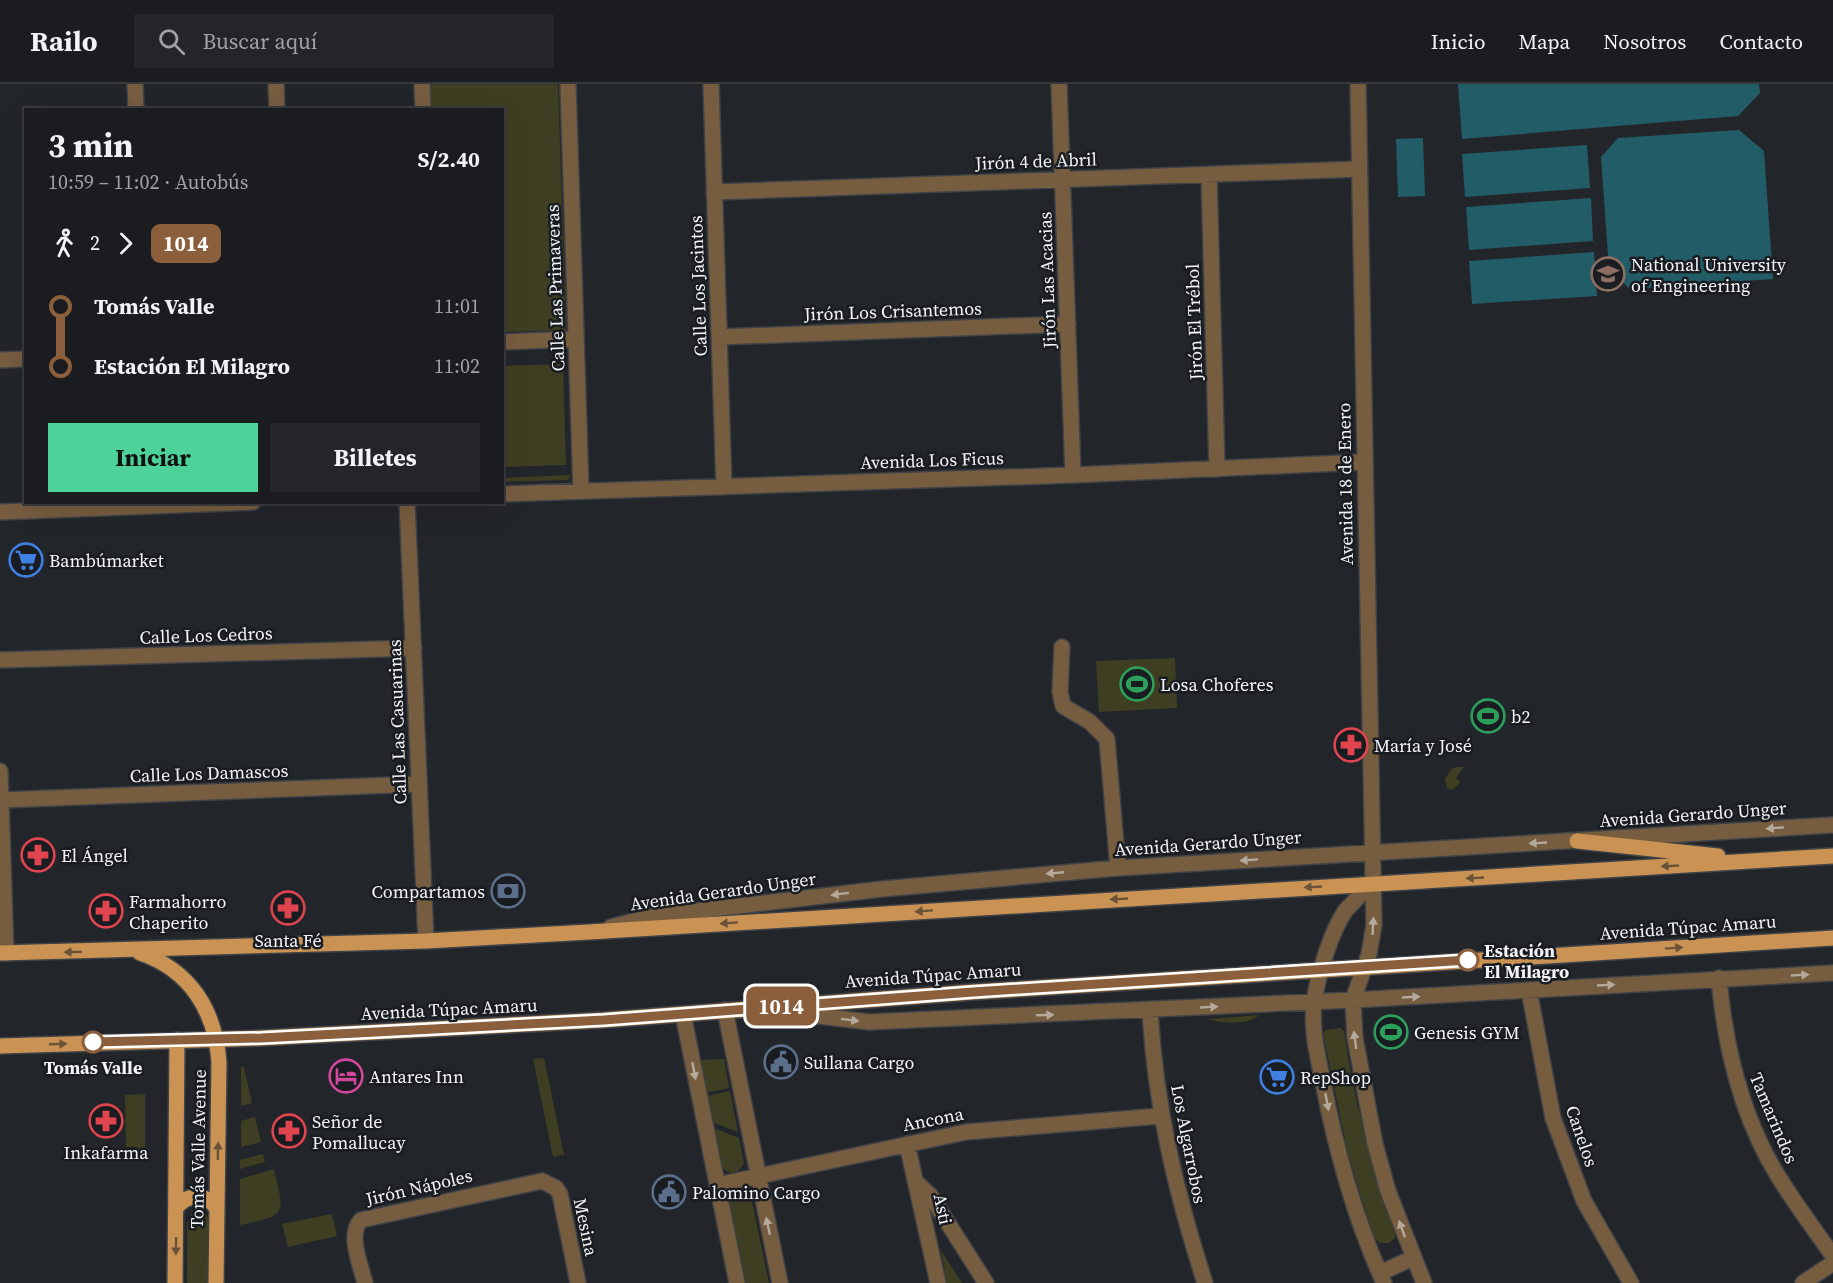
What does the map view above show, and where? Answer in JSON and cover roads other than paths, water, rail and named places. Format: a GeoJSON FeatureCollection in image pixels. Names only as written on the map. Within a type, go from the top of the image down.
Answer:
{"type":"FeatureCollection","features":[{"type":"Feature","properties":{"kind":"main road"},"geometry":{"type":"LineString","coordinates":[[1577,841],[1763,860]]}},
{"type":"Feature","properties":{"kind":"main road"},"geometry":{"type":"LineString","coordinates":[[3,953],[426,941],[1833,856]]}},
{"type":"Feature","properties":{"kind":"main road","name":"Avenida Túpac Amaru"},"geometry":{"type":"LineString","coordinates":[[0,1046],[216,1039],[683,1014],[1322,969],[1833,938]]}},
{"type":"Feature","properties":{"kind":"main road","name":"Tomás Valle Avenue"},"geometry":{"type":"LineString","coordinates":[[131,951],[159,961],[184,977],[205,1005],[216,1039],[219,1062],[216,1283]]}},
{"type":"Feature","properties":{"kind":"main road","name":"Tomás Valle Avenue"},"geometry":{"type":"LineString","coordinates":[[175,1283],[177,1040]]}},
{"type":"Feature","properties":{"kind":"main road"},"geometry":{"type":"LineString","coordinates":[[176,1209],[189,1198],[197,1196],[209,1200],[217,1209]]}},
{"type":"Feature","properties":{"kind":"street"},"geometry":{"type":"LineString","coordinates":[[135,84],[136,108]]}},
{"type":"Feature","properties":{"kind":"street"},"geometry":{"type":"LineString","coordinates":[[276,84],[277,108]]}},
{"type":"Feature","properties":{"kind":"street"},"geometry":{"type":"LineString","coordinates":[[422,84],[423,108]]}},
{"type":"Feature","properties":{"kind":"street","name":"Calle Las Primaveras"},"geometry":{"type":"LineString","coordinates":[[568,84],[581,491]]}},
{"type":"Feature","properties":{"kind":"street","name":"Calle Los Jacintos"},"geometry":{"type":"LineString","coordinates":[[711,84],[724,487]]}},
{"type":"Feature","properties":{"kind":"street","name":"Jirón Las Acacias"},"geometry":{"type":"LineString","coordinates":[[1059,84],[1073,475]]}},
{"type":"Feature","properties":{"kind":"street","name":"Avenida 18 de Enero"},"geometry":{"type":"LineString","coordinates":[[1353,1000],[1372,944],[1374,925],[1358,85]]}},
{"type":"Feature","properties":{"kind":"street","name":"Jirón 4 de Abril"},"geometry":{"type":"LineString","coordinates":[[714,192],[1359,169]]}},
{"type":"Feature","properties":{"kind":"street","name":"Jirón El Trébol"},"geometry":{"type":"LineString","coordinates":[[1209,175],[1217,469]]}},
{"type":"Feature","properties":{"kind":"street","name":"Jirón Los Crisantemos"},"geometry":{"type":"LineString","coordinates":[[719,337],[1068,324]]}},
{"type":"Feature","properties":{"kind":"street"},"geometry":{"type":"LineString","coordinates":[[504,342],[576,339]]}},
{"type":"Feature","properties":{"kind":"street"},"geometry":{"type":"LineString","coordinates":[[0,360],[24,359]]}},
{"type":"Feature","properties":{"kind":"street","name":"Avenida Los Ficus"},"geometry":{"type":"LineString","coordinates":[[504,494],[1073,475],[1364,462]]}},
{"type":"Feature","properties":{"kind":"street"},"geometry":{"type":"LineString","coordinates":[[0,512],[202,504]]}},
{"type":"Feature","properties":{"kind":"street","name":"Calle Las Casuarinas"},"geometry":{"type":"LineString","coordinates":[[407,504],[426,941]]}},
{"type":"Feature","properties":{"kind":"street"},"geometry":{"type":"LineString","coordinates":[[1062,647],[1060,692],[1063,706],[1095,727],[1108,745],[1118,868]]}},
{"type":"Feature","properties":{"kind":"street","name":"Calle Los Cedros"},"geometry":{"type":"LineString","coordinates":[[0,660],[414,648]]}},
{"type":"Feature","properties":{"kind":"street"},"geometry":{"type":"LineString","coordinates":[[0,771],[3,953]]}},
{"type":"Feature","properties":{"kind":"street","name":"Calle Los Damascos"},"geometry":{"type":"LineString","coordinates":[[1,800],[419,784]]}},
{"type":"Feature","properties":{"kind":"street","name":"Avenida Gerardo Unger"},"geometry":{"type":"LineString","coordinates":[[589,932],[654,916],[882,889],[1118,868],[1833,825]]}},
{"type":"Feature","properties":{"kind":"street"},"geometry":{"type":"LineString","coordinates":[[1372,884],[1345,912],[1322,969],[1314,1002],[1318,1057],[1330,1121],[1358,1218],[1382,1278],[1413,1258]]}},
{"type":"Feature","properties":{"kind":"street"},"geometry":{"type":"LineString","coordinates":[[751,1008],[869,1022],[1314,1002],[1833,973]]}},
{"type":"Feature","properties":{"kind":"street","name":"Tamarindos"},"geometry":{"type":"LineString","coordinates":[[1719,978],[1728,1048],[1748,1115],[1777,1176],[1833,1256]]}},
{"type":"Feature","properties":{"kind":"street","name":"Canelos"},"geometry":{"type":"LineString","coordinates":[[1529,990],[1553,1118],[1584,1201],[1631,1283]]}},
{"type":"Feature","properties":{"kind":"street"},"geometry":{"type":"LineString","coordinates":[[1353,1000],[1355,1038],[1372,1133],[1388,1191],[1424,1283]]}},
{"type":"Feature","properties":{"kind":"street"},"geometry":{"type":"LineString","coordinates":[[725,1010],[780,1283]]}},
{"type":"Feature","properties":{"kind":"street","name":"Los Algarrobos"},"geometry":{"type":"LineString","coordinates":[[1150,1010],[1160,1116],[1183,1215],[1205,1283]]}},
{"type":"Feature","properties":{"kind":"street"},"geometry":{"type":"LineString","coordinates":[[683,1014],[737,1283]]}},
{"type":"Feature","properties":{"kind":"street","name":"Ancona"},"geometry":{"type":"LineString","coordinates":[[717,1185],[907,1144],[986,1130],[1160,1116]]}},
{"type":"Feature","properties":{"kind":"street","name":"Asti"},"geometry":{"type":"LineString","coordinates":[[907,1144],[918,1184],[938,1283]]}},
{"type":"Feature","properties":{"kind":"street","name":"Jirón Nápoles"},"geometry":{"type":"LineString","coordinates":[[365,1283],[355,1235],[357,1224],[361,1220],[535,1181],[549,1183]]}},
{"type":"Feature","properties":{"kind":"street","name":"Mesina"},"geometry":{"type":"LineString","coordinates":[[549,1183],[560,1194],[578,1283]]}},
{"type":"Feature","properties":{"kind":"street"},"geometry":{"type":"LineString","coordinates":[[918,1184],[930,1195],[986,1283]]}},
{"type":"Feature","properties":{"kind":"street"},"geometry":{"type":"LineString","coordinates":[[1803,1283],[1833,1263]]}},
{"type":"Feature","properties":{"kind":"water"},"geometry":{"type":"Polygon","coordinates":[[[1458,84],[1759,84],[1760,93],[1738,116],[1462,139],[1458,84]]]}},
{"type":"Feature","properties":{"kind":"water"},"geometry":{"type":"Polygon","coordinates":[[[1739,130],[1764,151],[1773,279],[1630,289],[1609,270],[1601,157],[1618,138],[1739,130]]]}},
{"type":"Feature","properties":{"kind":"water"},"geometry":{"type":"Polygon","coordinates":[[[1423,138],[1425,196],[1398,197],[1396,139],[1423,138]]]}},
{"type":"Feature","properties":{"kind":"water"},"geometry":{"type":"Polygon","coordinates":[[[1587,145],[1590,188],[1465,197],[1462,154],[1587,145]]]}},
{"type":"Feature","properties":{"kind":"water"},"geometry":{"type":"Polygon","coordinates":[[[1591,198],[1593,241],[1469,250],[1466,207],[1591,198]]]}},
{"type":"Feature","properties":{"kind":"water"},"geometry":{"type":"Polygon","coordinates":[[[1594,252],[1597,296],[1472,304],[1469,261],[1594,252]]]}},
{"type":"Feature","properties":{"kind":"place","name":"National University of Engineering"},"geometry":{"type":"Point","coordinates":[1608,274]}},
{"type":"Feature","properties":{"kind":"place","name":"Bambúmarket"},"geometry":{"type":"Point","coordinates":[26,560]}},
{"type":"Feature","properties":{"kind":"place","name":"Losa Choferes"},"geometry":{"type":"Point","coordinates":[1137,684]}},
{"type":"Feature","properties":{"kind":"place","name":"b2"},"geometry":{"type":"Point","coordinates":[1488,716]}},
{"type":"Feature","properties":{"kind":"place","name":"María y José"},"geometry":{"type":"Point","coordinates":[1351,745]}},
{"type":"Feature","properties":{"kind":"place","name":"El Ángel"},"geometry":{"type":"Point","coordinates":[38,855]}},
{"type":"Feature","properties":{"kind":"place","name":"Compartamos"},"geometry":{"type":"Point","coordinates":[508,891]}},
{"type":"Feature","properties":{"kind":"place","name":"Santa Fé"},"geometry":{"type":"Point","coordinates":[288,908]}},
{"type":"Feature","properties":{"kind":"place","name":"Farmahorro Chaperito"},"geometry":{"type":"Point","coordinates":[106,911]}},
{"type":"Feature","properties":{"kind":"place","name":"Estación El Milagro"},"geometry":{"type":"Point","coordinates":[1468,960]}},
{"type":"Feature","properties":{"kind":"place","name":"Genesis GYM"},"geometry":{"type":"Point","coordinates":[1391,1032]}},
{"type":"Feature","properties":{"kind":"place","name":"Tomás Valle"},"geometry":{"type":"Point","coordinates":[93,1042]}},
{"type":"Feature","properties":{"kind":"place","name":"Sullana Cargo"},"geometry":{"type":"Point","coordinates":[781,1062]}},
{"type":"Feature","properties":{"kind":"place","name":"Antares Inn"},"geometry":{"type":"Point","coordinates":[346,1076]}},
{"type":"Feature","properties":{"kind":"place","name":"RepShop"},"geometry":{"type":"Point","coordinates":[1277,1077]}},
{"type":"Feature","properties":{"kind":"place","name":"Inkafarma"},"geometry":{"type":"Point","coordinates":[106,1121]}},
{"type":"Feature","properties":{"kind":"place","name":"Señor de Pomallucay"},"geometry":{"type":"Point","coordinates":[289,1131]}},
{"type":"Feature","properties":{"kind":"place","name":"Palomino Cargo"},"geometry":{"type":"Point","coordinates":[669,1192]}}]}
